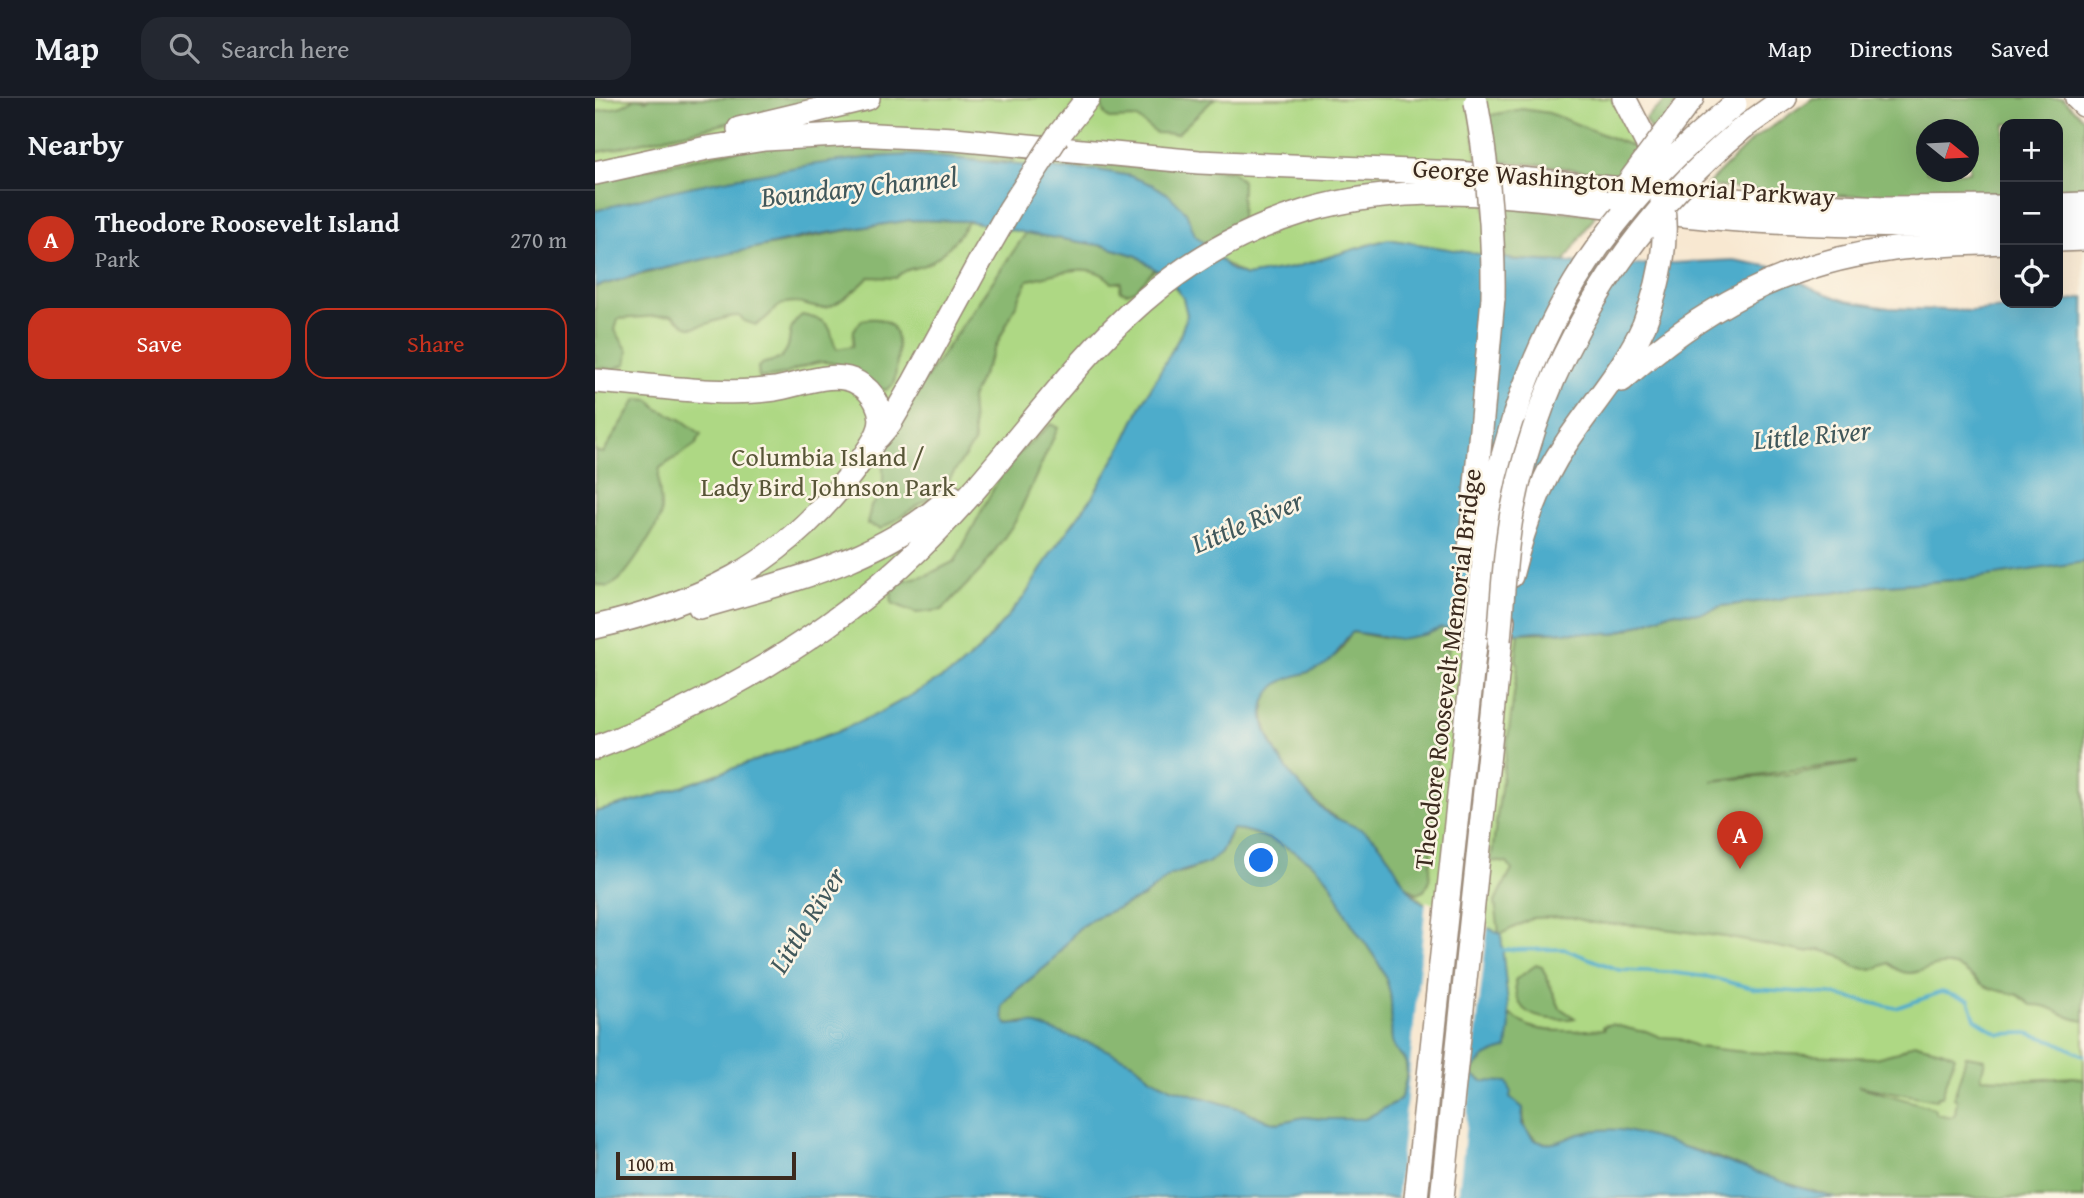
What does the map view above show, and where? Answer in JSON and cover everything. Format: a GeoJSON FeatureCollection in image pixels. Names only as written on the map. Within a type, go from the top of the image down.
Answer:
{"type":"FeatureCollection","features":[{"type":"Feature","properties":{"kind":"highway"},"geometry":{"type":"LineString","coordinates":[[635,164],[690,141],[869,98]]}},
{"type":"Feature","properties":{"kind":"highway"},"geometry":{"type":"LineString","coordinates":[[595,627],[659,611],[737,576],[784,543],[825,504],[890,423],[1010,209],[1057,137],[1088,98]]}},
{"type":"Feature","properties":{"kind":"highway"},"geometry":{"type":"LineString","coordinates":[[1594,405],[1638,340],[1656,290],[1664,230],[1663,207],[1647,143],[1623,98]]}},
{"type":"Feature","properties":{"kind":"highway"},"geometry":{"type":"LineString","coordinates":[[1515,414],[1527,352],[1558,286],[1589,237],[1692,98]]}},
{"type":"Feature","properties":{"kind":"highway","name":"Theodore Roosevelt Memorial Bridge"},"geometry":{"type":"LineString","coordinates":[[1442,1198],[1509,534],[1516,494],[1536,421],[1558,366],[1602,288],[1641,233],[1681,184],[1744,127],[1785,98]]}},
{"type":"Feature","properties":{"kind":"highway"},"geometry":{"type":"LineString","coordinates":[[2077,98],[2084,105]]}},
{"type":"Feature","properties":{"kind":"highway","name":"Theodore Roosevelt Memorial Bridge"},"geometry":{"type":"LineString","coordinates":[[1447,898],[1456,694],[1492,323],[1493,246],[1489,183],[1475,100]]}},
{"type":"Feature","properties":{"kind":"highway","name":"Theodore Roosevelt Memorial Bridge"},"geometry":{"type":"LineString","coordinates":[[1416,1198],[1486,542],[1497,477],[1515,414],[1551,325],[1598,246],[1666,164],[1739,101]]}},
{"type":"Feature","properties":{"kind":"highway","name":"George Washington Memorial Parkway"},"geometry":{"type":"LineString","coordinates":[[595,173],[707,148],[765,139],[856,134],[954,139],[1188,162],[1458,173],[1756,202],[1875,208],[2000,207]]}},
{"type":"Feature","properties":{"kind":"highway","name":"George Washington Memorial Parkway"},"geometry":{"type":"LineString","coordinates":[[595,748],[656,723],[729,685],[796,646],[854,604],[919,549],[958,508],[1114,327],[1163,283],[1218,247],[1263,226],[1307,210],[1359,199],[1419,193],[1501,197],[1801,224],[2000,225]]}},
{"type":"Feature","properties":{"kind":"highway"},"geometry":{"type":"LineString","coordinates":[[2063,205],[2084,204]]}},
{"type":"Feature","properties":{"kind":"highway"},"geometry":{"type":"LineString","coordinates":[[2063,223],[2084,221]]}},
{"type":"Feature","properties":{"kind":"highway"},"geometry":{"type":"LineString","coordinates":[[2063,240],[2084,239]]}},
{"type":"Feature","properties":{"kind":"highway"},"geometry":{"type":"LineString","coordinates":[[1594,405],[1658,348],[1689,326],[1726,303],[1789,273],[1868,253],[1907,247],[2000,242]]}},
{"type":"Feature","properties":{"kind":"highway"},"geometry":{"type":"LineString","coordinates":[[595,381],[741,390],[775,389],[831,378],[849,379],[869,391],[878,406],[880,429],[870,448]]}},
{"type":"Feature","properties":{"kind":"highway"},"geometry":{"type":"LineString","coordinates":[[659,611],[698,607],[770,586],[841,564],[888,542],[918,524],[944,503],[1006,437],[1058,389]]}},
{"type":"Feature","properties":{"kind":"highway","name":"Theodore Roosevelt Memorial Bridge"},"geometry":{"type":"LineString","coordinates":[[1499,640],[1517,554],[1533,505],[1566,443],[1594,405]]}},
{"type":"Feature","properties":{"kind":"highway"},"geometry":{"type":"LineString","coordinates":[[595,635],[626,620]]}},
{"type":"Feature","properties":{"kind":"green space"},"geometry":{"type":"Polygon","coordinates":[[[595,98],[1468,98],[1493,257],[1388,239],[1292,268],[1246,276],[1136,209],[595,213],[595,98]]]}},
{"type":"Feature","properties":{"kind":"green space"},"geometry":{"type":"Polygon","coordinates":[[[636,98],[839,98],[595,153],[595,112],[622,106],[636,98]]]}},
{"type":"Feature","properties":{"kind":"green space"},"geometry":{"type":"Polygon","coordinates":[[[1099,98],[1215,98],[1177,134],[1156,133],[1137,118],[1109,119],[1099,98]]]}},
{"type":"Feature","properties":{"kind":"green space"},"geometry":{"type":"Polygon","coordinates":[[[1484,98],[1611,98],[1642,150],[1619,176],[1543,165],[1497,162],[1484,98]]]}},
{"type":"Feature","properties":{"kind":"green space"},"geometry":{"type":"Polygon","coordinates":[[[1667,98],[1680,98],[1654,137],[1645,120],[1667,98]]]}},
{"type":"Feature","properties":{"kind":"green space"},"geometry":{"type":"Polygon","coordinates":[[[1813,98],[2062,98],[2084,119],[2084,194],[2063,195],[2063,119],[2000,119],[2000,197],[1893,198],[1706,186],[1751,141],[1813,98]]]}},
{"type":"Feature","properties":{"kind":"green space"},"geometry":{"type":"Polygon","coordinates":[[[1522,109],[1549,113],[1642,150],[1619,176],[1543,165],[1497,162],[1486,116],[1522,109]]]}},
{"type":"Feature","properties":{"kind":"green space"},"geometry":{"type":"Polygon","coordinates":[[[819,140],[1018,154],[1011,163],[994,161],[595,217],[595,180],[741,149],[819,140]]]}},
{"type":"Feature","properties":{"kind":"green space"},"geometry":{"type":"Polygon","coordinates":[[[1069,159],[1232,171],[1242,181],[1241,222],[1204,244],[1194,235],[1186,212],[1130,176],[1098,170],[1065,169],[1069,159]]]}},
{"type":"Feature","properties":{"kind":"green space"},"geometry":{"type":"Polygon","coordinates":[[[1504,207],[1596,214],[1564,262],[1505,259],[1504,207]]]}},
{"type":"Feature","properties":{"kind":"green space"},"geometry":{"type":"Polygon","coordinates":[[[911,220],[969,221],[952,243],[931,262],[904,272],[896,278],[869,277],[848,296],[829,307],[786,303],[756,325],[739,316],[690,327],[671,315],[618,319],[615,330],[628,351],[626,364],[613,369],[595,368],[595,287],[752,249],[911,220]]]}},
{"type":"Feature","properties":{"kind":"green space","name":"Columbia Island / Lady Bird Johnson Park"},"geometry":{"type":"Polygon","coordinates":[[[969,221],[1137,256],[1170,280],[1183,298],[1187,315],[1180,336],[1091,499],[1051,553],[1025,596],[981,648],[956,670],[879,713],[839,731],[655,796],[595,812],[595,287],[969,221]]]}},
{"type":"Feature","properties":{"kind":"green space"},"geometry":{"type":"Polygon","coordinates":[[[1026,233],[1104,246],[1137,256],[1155,269],[1136,290],[1127,293],[1120,291],[1121,282],[1112,283],[1104,275],[1094,271],[1072,270],[1028,280],[971,398],[974,443],[941,491],[881,529],[867,524],[871,506],[883,492],[883,457],[895,423],[1026,233]]]}},
{"type":"Feature","properties":{"kind":"green space"},"geometry":{"type":"Polygon","coordinates":[[[802,315],[826,324],[837,349],[853,346],[854,330],[862,320],[877,319],[887,322],[897,337],[894,384],[886,390],[877,388],[831,362],[807,365],[778,376],[759,377],[758,367],[778,360],[783,355],[793,326],[802,315]]]}},
{"type":"Feature","properties":{"kind":"green space"},"geometry":{"type":"Polygon","coordinates":[[[637,399],[650,400],[658,409],[682,420],[701,434],[696,444],[660,468],[658,480],[661,511],[658,523],[625,573],[607,587],[595,584],[595,451],[603,453],[637,399]]]}},
{"type":"Feature","properties":{"kind":"green space"},"geometry":{"type":"Polygon","coordinates":[[[1051,424],[1058,428],[1015,522],[982,569],[942,610],[916,613],[892,603],[891,593],[901,581],[927,575],[955,561],[1006,465],[1051,424]]]}},
{"type":"Feature","properties":{"kind":"green space"},"geometry":{"type":"Polygon","coordinates":[[[2084,562],[2084,1198],[1836,1198],[1510,1097],[1501,934],[1425,904],[1408,887],[1441,628],[1833,593],[2084,562]]]}},
{"type":"Feature","properties":{"kind":"green space"},"geometry":{"type":"Polygon","coordinates":[[[2084,562],[2084,1021],[2046,1007],[2031,1005],[2018,995],[1990,989],[1963,970],[1949,965],[1905,973],[1889,963],[1872,970],[1855,967],[1839,955],[1820,950],[1804,952],[1725,937],[1643,926],[1593,923],[1570,917],[1533,918],[1499,933],[1495,902],[1512,870],[1507,863],[1491,861],[1518,665],[1516,659],[1519,633],[1626,630],[1672,612],[1701,613],[1722,606],[1794,595],[1967,579],[2084,562]],[[1857,762],[1711,781],[1792,774],[1857,762]]]}},
{"type":"Feature","properties":{"kind":"green space"},"geometry":{"type":"Polygon","coordinates":[[[1448,627],[1448,656],[1445,664],[1429,882],[1424,891],[1418,893],[1403,883],[1378,842],[1329,813],[1289,772],[1268,734],[1264,715],[1266,698],[1276,683],[1307,673],[1328,660],[1340,651],[1353,632],[1382,638],[1427,634],[1448,627]]]}},
{"type":"Feature","properties":{"kind":"green space"},"geometry":{"type":"Polygon","coordinates":[[[1233,829],[1256,834],[1283,846],[1319,869],[1327,877],[1349,919],[1383,972],[1391,999],[1391,1035],[1395,1049],[1406,1063],[1406,1079],[1400,1100],[1365,1119],[1304,1117],[1278,1123],[1263,1119],[1241,1109],[1171,1088],[1151,1078],[1132,1062],[1025,1022],[1008,1025],[1004,1020],[1002,1007],[1014,992],[1049,964],[1078,929],[1092,919],[1143,897],[1171,875],[1191,870],[1221,852],[1233,829]]]}},
{"type":"Feature","properties":{"kind":"green space"},"geometry":{"type":"Polygon","coordinates":[[[1536,965],[1542,967],[1560,1008],[1575,1018],[1552,1019],[1535,1016],[1520,1004],[1515,980],[1536,965]]]}},
{"type":"Feature","properties":{"kind":"green space"},"geometry":{"type":"Polygon","coordinates":[[[1509,1014],[1529,1026],[1546,1030],[1604,1029],[1603,1026],[1611,1024],[1646,1031],[1660,1037],[1678,1038],[1698,1047],[1745,1052],[1875,1058],[1898,1052],[1915,1043],[1955,1056],[1942,1096],[1938,1096],[1936,1100],[1858,1086],[1934,1108],[1936,1114],[1952,1117],[1957,1100],[1954,1098],[1966,1056],[1985,1059],[1981,1078],[2029,1080],[2073,1077],[2084,1080],[2084,1198],[1836,1198],[1766,1177],[1709,1154],[1625,1131],[1575,1135],[1558,1144],[1538,1142],[1524,1128],[1523,1108],[1471,1074],[1506,1033],[1509,1014]]]}},
{"type":"Feature","properties":{"kind":"water"},"geometry":{"type":"Polygon","coordinates":[[[916,155],[1098,170],[1130,176],[1169,195],[1186,212],[1195,235],[1230,269],[1246,276],[1292,268],[1388,239],[1515,260],[1633,265],[1733,260],[1773,267],[1816,290],[1846,301],[1889,308],[1971,311],[2063,308],[2063,302],[2084,297],[2084,562],[1967,579],[1794,595],[1722,606],[1701,613],[1672,612],[1614,634],[1537,631],[1519,633],[1441,628],[1427,634],[1400,639],[1353,632],[1326,664],[1276,685],[1265,701],[1263,714],[1273,746],[1293,777],[1317,804],[1327,813],[1374,838],[1414,896],[1422,902],[1441,912],[1501,934],[1510,1025],[1507,1048],[1486,1057],[1471,1074],[1482,1081],[1507,1082],[1511,1091],[1510,1097],[1523,1108],[1522,1124],[1533,1139],[1551,1143],[1590,1131],[1626,1131],[1680,1146],[1836,1198],[595,1198],[595,812],[655,796],[839,731],[879,713],[956,670],[981,648],[1025,596],[1051,553],[1091,499],[1180,336],[1187,315],[1183,298],[1170,280],[1137,256],[1104,246],[969,221],[911,220],[807,236],[643,273],[595,287],[595,211],[699,185],[839,161],[916,155]],[[1232,829],[1221,852],[1208,863],[1171,875],[1143,897],[1092,919],[1078,929],[1049,964],[1014,992],[1002,1007],[1004,1020],[1008,1025],[1031,1023],[1098,1046],[1132,1062],[1151,1078],[1171,1088],[1278,1123],[1304,1117],[1365,1119],[1400,1100],[1407,1074],[1406,1063],[1393,1044],[1391,999],[1383,972],[1349,919],[1330,882],[1318,869],[1296,853],[1255,834],[1232,829]]]}},
{"type":"Feature","properties":{"kind":"pier"},"geometry":{"type":"Polygon","coordinates":[[[1426,901],[1488,925],[1458,1198],[1397,1198],[1426,901]]]}},
{"type":"Feature","properties":{"kind":"waterway"},"geometry":{"type":"LineString","coordinates":[[1501,950],[1564,949],[1619,970],[1709,977],[1756,989],[1830,994],[1896,1008],[1942,992],[1969,1000],[1975,1019],[1999,1034],[2027,1033],[2054,1041],[2084,1056]]}},
{"type":"Feature","properties":{"kind":"place","name":"Theodore Roosevelt Island"},"geometry":{"type":"Point","coordinates":[1740,869]}},
{"type":"Feature","properties":{"kind":"water label","name":"Boundary Channel"},"geometry":{"type":"Point","coordinates":[859,186]}},
{"type":"Feature","properties":{"kind":"water label","name":"Little River"},"geometry":{"type":"Point","coordinates":[1812,434]}},
{"type":"Feature","properties":{"kind":"water label","name":"Little River"},"geometry":{"type":"Point","coordinates":[1247,521]}},
{"type":"Feature","properties":{"kind":"water label","name":"Little River"},"geometry":{"type":"Point","coordinates":[806,920]}}]}
